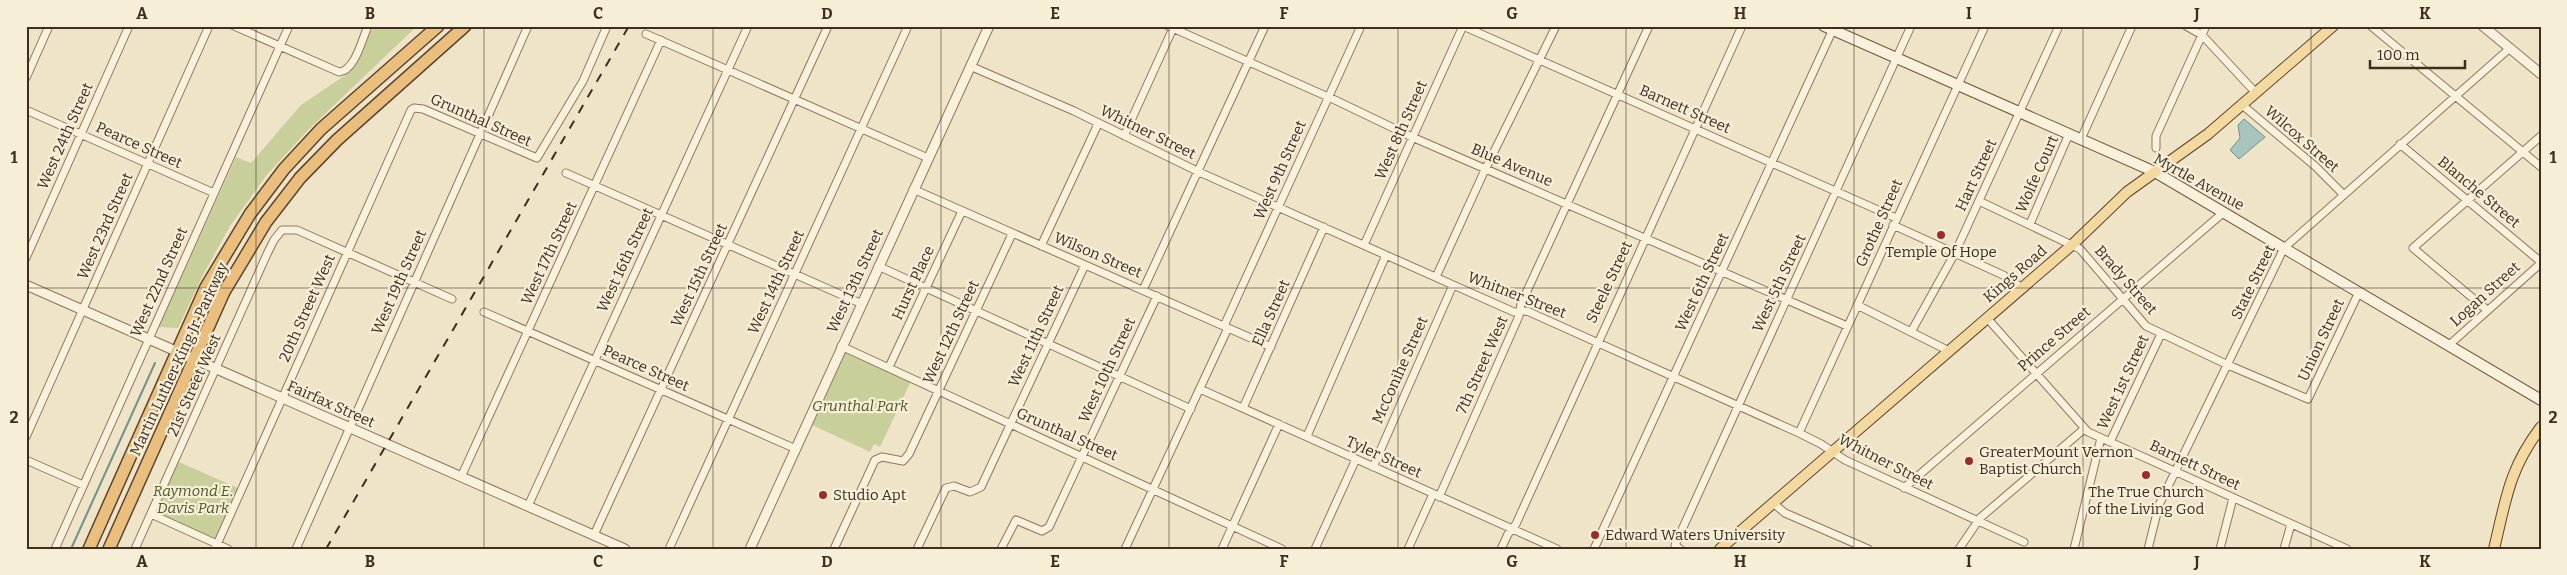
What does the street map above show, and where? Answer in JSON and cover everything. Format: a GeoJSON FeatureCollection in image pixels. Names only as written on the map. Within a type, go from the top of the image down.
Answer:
{"type":"FeatureCollection","features":[{"type":"Feature","properties":{"kind":"highway","name":"Martin Luther King Jr. Parkway"},"geometry":{"type":"LineString","coordinates":[[89,549],[177,351],[220,261],[250,214],[278,176],[322,129],[438,26]]}},
{"type":"Feature","properties":{"kind":"highway","name":"Martin Luther King Jr. Parkway"},"geometry":{"type":"LineString","coordinates":[[109,549],[237,267],[266,222],[300,178],[337,140],[465,26]]}},
{"type":"Feature","properties":{"kind":"main road","name":"Kings Road"},"geometry":{"type":"LineString","coordinates":[[1720,549],[2074,244],[2127,192],[2195,145],[2333,26]]}},
{"type":"Feature","properties":{"kind":"main road","name":"Myrtle Avenue"},"geometry":{"type":"LineString","coordinates":[[1830,28],[2154,172],[2541,400]]}},
{"type":"Feature","properties":{"kind":"main road"},"geometry":{"type":"LineString","coordinates":[[2494,549],[2513,472],[2524,450],[2541,427]]}},
{"type":"Feature","properties":{"kind":"street"},"geometry":{"type":"LineString","coordinates":[[26,78],[50,26]]}},
{"type":"Feature","properties":{"kind":"street","name":"West 24th Street"},"geometry":{"type":"LineString","coordinates":[[26,258],[129,26]]}},
{"type":"Feature","properties":{"kind":"street","name":"West 23rd Street"},"geometry":{"type":"LineString","coordinates":[[26,437],[209,26]]}},
{"type":"Feature","properties":{"kind":"street"},"geometry":{"type":"LineString","coordinates":[[234,26],[335,72],[343,72],[350,66],[368,26]]}},
{"type":"Feature","properties":{"kind":"street","name":"West 22nd Street"},"geometry":{"type":"LineString","coordinates":[[55,549],[289,26]]}},
{"type":"Feature","properties":{"kind":"street","name":"West 19th Street"},"geometry":{"type":"LineString","coordinates":[[296,549],[348,427],[528,26]]}},
{"type":"Feature","properties":{"kind":"street","name":"Grunthal Street"},"geometry":{"type":"LineString","coordinates":[[414,108],[423,109],[537,158],[583,81],[607,26]]}},
{"type":"Feature","properties":{"kind":"street","name":"West 16th Street"},"geometry":{"type":"LineString","coordinates":[[528,506],[748,26]]}},
{"type":"Feature","properties":{"kind":"street","name":"West 15th Street"},"geometry":{"type":"LineString","coordinates":[[594,535],[828,26]]}},
{"type":"Feature","properties":{"kind":"street","name":"West 14th Street"},"geometry":{"type":"LineString","coordinates":[[669,549],[908,26]]}},
{"type":"Feature","properties":{"kind":"street","name":"West 13th Street"},"geometry":{"type":"LineString","coordinates":[[750,549],[860,303],[989,26]]}},
{"type":"Feature","properties":{"kind":"street"},"geometry":{"type":"LineString","coordinates":[[1144,290],[1265,26]]}},
{"type":"Feature","properties":{"kind":"street","name":"West 9th Street"},"geometry":{"type":"LineString","coordinates":[[1125,549],[1191,409],[1279,207],[1361,26]]}},
{"type":"Feature","properties":{"kind":"street","name":"Barnett Street"},"geometry":{"type":"LineString","coordinates":[[1463,26],[1836,190],[1955,253],[2003,275],[2022,288]]}},
{"type":"Feature","properties":{"kind":"street","name":"West 8th Street"},"geometry":{"type":"LineString","coordinates":[[1364,245],[1463,26]]}},
{"type":"Feature","properties":{"kind":"street"},"geometry":{"type":"LineString","coordinates":[[1436,277],[1556,26]]}},
{"type":"Feature","properties":{"kind":"street","name":"7th Street West"},"geometry":{"type":"LineString","coordinates":[[1408,549],[1436,495],[1649,26]]}},
{"type":"Feature","properties":{"kind":"street","name":"Steele Street"},"geometry":{"type":"LineString","coordinates":[[1501,549],[1516,524],[1742,26]]}},
{"type":"Feature","properties":{"kind":"street","name":"West 5th Street"},"geometry":{"type":"LineString","coordinates":[[1680,549],[1675,545],[1911,26]]}},
{"type":"Feature","properties":{"kind":"street","name":"Grothe Street"},"geometry":{"type":"LineString","coordinates":[[1799,433],[1985,26]]}},
{"type":"Feature","properties":{"kind":"street","name":"Hart Street"},"geometry":{"type":"LineString","coordinates":[[1911,332],[1955,253],[2059,26]]}},
{"type":"Feature","properties":{"kind":"street"},"geometry":{"type":"LineString","coordinates":[[2081,139],[2132,26]]}},
{"type":"Feature","properties":{"kind":"street","name":"Wilcox Street"},"geometry":{"type":"LineString","coordinates":[[2186,26],[2202,34],[2255,92]]}},
{"type":"Feature","properties":{"kind":"street"},"geometry":{"type":"LineString","coordinates":[[2156,148],[2156,136],[2206,26]]}},
{"type":"Feature","properties":{"kind":"street"},"geometry":{"type":"LineString","coordinates":[[2371,26],[2541,167]]}},
{"type":"Feature","properties":{"kind":"street"},"geometry":{"type":"LineString","coordinates":[[2483,26],[2541,74]]}},
{"type":"Feature","properties":{"kind":"street"},"geometry":{"type":"LineString","coordinates":[[1124,136],[1171,27]]}},
{"type":"Feature","properties":{"kind":"street","name":"Blue Avenue"},"geometry":{"type":"LineString","coordinates":[[1171,27],[1412,138],[1568,203],[1847,326]]}},
{"type":"Feature","properties":{"kind":"street","name":"West 6th Street"},"geometry":{"type":"LineString","coordinates":[[1594,549],[1772,162],[1830,28]]}},
{"type":"Feature","properties":{"kind":"street"},"geometry":{"type":"LineString","coordinates":[[646,34],[928,158]]}},
{"type":"Feature","properties":{"kind":"street","name":"West 17th Street"},"geometry":{"type":"LineString","coordinates":[[461,476],[661,40]]}},
{"type":"Feature","properties":{"kind":"street","name":"State Street"},"geometry":{"type":"LineString","coordinates":[[2148,549],[2159,505],[2284,248],[2510,48]]}},
{"type":"Feature","properties":{"kind":"street","name":"Whitner Street"},"geometry":{"type":"LineString","coordinates":[[970,66],[1199,172],[1514,312],[1527,311],[1738,405],[1799,433],[1845,460],[2024,542]]}},
{"type":"Feature","properties":{"kind":"street","name":"Wilcox Street"},"geometry":{"type":"LineString","coordinates":[[2241,104],[2315,166],[2344,195]]}},
{"type":"Feature","properties":{"kind":"street","name":"20th Street West"},"geometry":{"type":"LineString","coordinates":[[216,546],[408,114],[414,108]]}},
{"type":"Feature","properties":{"kind":"street","name":"Pearce Street"},"geometry":{"type":"LineString","coordinates":[[26,110],[214,193]]}},
{"type":"Feature","properties":{"kind":"street"},"geometry":{"type":"LineString","coordinates":[[1041,246],[1098,124]]}},
{"type":"Feature","properties":{"kind":"street","name":"Wolfe Court"},"geometry":{"type":"LineString","coordinates":[[2030,224],[2070,134]]}},
{"type":"Feature","properties":{"kind":"street"},"geometry":{"type":"LineString","coordinates":[[2487,310],[2413,248],[2541,136]]}},
{"type":"Feature","properties":{"kind":"street","name":"Blanche Street"},"geometry":{"type":"LineString","coordinates":[[2400,144],[2541,262]]}},
{"type":"Feature","properties":{"kind":"street"},"geometry":{"type":"LineString","coordinates":[[566,173],[860,303]]}},
{"type":"Feature","properties":{"kind":"street","name":"Wilson Street"},"geometry":{"type":"LineString","coordinates":[[913,189],[1271,347]]}},
{"type":"Feature","properties":{"kind":"street","name":"Brady Street"},"geometry":{"type":"LineString","coordinates":[[1978,201],[2074,244],[2146,326],[2228,365],[2308,399]]}},
{"type":"Feature","properties":{"kind":"street","name":"Hurst Place"},"geometry":{"type":"LineString","coordinates":[[889,367],[962,211]]}},
{"type":"Feature","properties":{"kind":"street","name":"Prince Street"},"geometry":{"type":"LineString","coordinates":[[1904,488],[2224,212]]}},
{"type":"Feature","properties":{"kind":"street","name":"Ella Street"},"geometry":{"type":"LineString","coordinates":[[1243,408],[1324,227]]}},
{"type":"Feature","properties":{"kind":"street","name":"21st Street West"},"geometry":{"type":"LineString","coordinates":[[135,549],[267,254],[279,233],[287,229],[297,230],[348,252]]}},
{"type":"Feature","properties":{"kind":"street","name":"West 12th Street"},"geometry":{"type":"LineString","coordinates":[[834,549],[873,463],[882,457],[898,461],[907,458],[1012,234]]}},
{"type":"Feature","properties":{"kind":"street"},"geometry":{"type":"LineString","coordinates":[[348,252],[452,299]]}},
{"type":"Feature","properties":{"kind":"street"},"geometry":{"type":"LineString","coordinates":[[1307,436],[1386,255]]}},
{"type":"Feature","properties":{"kind":"street","name":"Logan Street"},"geometry":{"type":"LineString","coordinates":[[2448,346],[2541,262]]}},
{"type":"Feature","properties":{"kind":"street","name":"West 11th Street"},"geometry":{"type":"LineString","coordinates":[[917,549],[946,488],[954,486],[970,492],[981,487],[1085,265]]}},
{"type":"Feature","properties":{"kind":"street"},"geometry":{"type":"LineString","coordinates":[[878,266],[1191,409]]}},
{"type":"Feature","properties":{"kind":"street","name":"Fairfax Street"},"geometry":{"type":"LineString","coordinates":[[26,285],[625,549]]}},
{"type":"Feature","properties":{"kind":"street","name":"McConihe Street"},"geometry":{"type":"LineString","coordinates":[[1373,467],[1453,285]]}},
{"type":"Feature","properties":{"kind":"street","name":"Union Street"},"geometry":{"type":"LineString","coordinates":[[2308,399],[2359,292]]}},
{"type":"Feature","properties":{"kind":"street","name":"West 10th Street"},"geometry":{"type":"LineString","coordinates":[[1001,549],[1016,520],[1042,530],[1047,529],[1157,296]]}},
{"type":"Feature","properties":{"kind":"street"},"geometry":{"type":"LineString","coordinates":[[1857,305],[1949,351]]}},
{"type":"Feature","properties":{"kind":"street","name":"Pearce Street"},"geometry":{"type":"LineString","coordinates":[[484,312],[796,449]]}},
{"type":"Feature","properties":{"kind":"street","name":"Barnett Street"},"geometry":{"type":"LineString","coordinates":[[1987,318],[2084,429],[2347,549]]}},
{"type":"Feature","properties":{"kind":"street","name":"West 1st Street"},"geometry":{"type":"LineString","coordinates":[[2110,442],[2161,334]]}},
{"type":"Feature","properties":{"kind":"street","name":"Grunthal Street"},"geometry":{"type":"LineString","coordinates":[[841,346],[1154,488],[1232,527],[1282,549]]}},
{"type":"Feature","properties":{"kind":"street","name":"Tyler Street"},"geometry":{"type":"LineString","coordinates":[[1200,389],[1557,549]]}},
{"type":"Feature","properties":{"kind":"street"},"geometry":{"type":"LineString","coordinates":[[1222,549],[1279,424]]}},
{"type":"Feature","properties":{"kind":"street"},"geometry":{"type":"LineString","coordinates":[[1959,549],[1977,521],[2084,429]]}},
{"type":"Feature","properties":{"kind":"street","name":"West 1st Street"},"geometry":{"type":"LineString","coordinates":[[2074,549],[2102,438]]}},
{"type":"Feature","properties":{"kind":"street"},"geometry":{"type":"LineString","coordinates":[[1315,549],[1356,459]]}},
{"type":"Feature","properties":{"kind":"street"},"geometry":{"type":"LineString","coordinates":[[26,460],[83,485]]}},
{"type":"Feature","properties":{"kind":"street"},"geometry":{"type":"LineString","coordinates":[[2220,549],[2233,498]]}},
{"type":"Feature","properties":{"kind":"street"},"geometry":{"type":"LineString","coordinates":[[1773,502],[1785,512],[1868,549]]}},
{"type":"Feature","properties":{"kind":"street"},"geometry":{"type":"LineString","coordinates":[[150,514],[216,546],[228,549]]}},
{"type":"Feature","properties":{"kind":"street"},"geometry":{"type":"LineString","coordinates":[[2284,549],[2290,524]]}},
{"type":"Feature","properties":{"kind":"green space"},"geometry":{"type":"Polygon","coordinates":[[[374,26],[417,26],[308,130],[266,176],[230,226],[203,275],[178,328],[159,327],[236,157],[251,163],[301,105],[350,72],[374,26]]]}},
{"type":"Feature","properties":{"kind":"green space","name":"Grunthal Park"},"geometry":{"type":"Polygon","coordinates":[[[844,351],[911,381],[880,447],[874,444],[870,452],[812,425],[844,351]]]}},
{"type":"Feature","properties":{"kind":"green space","name":"Raymond E. Davis Park"},"geometry":{"type":"Polygon","coordinates":[[[172,459],[238,488],[215,541],[148,511],[172,459]]]}},
{"type":"Feature","properties":{"kind":"water"},"geometry":{"type":"Polygon","coordinates":[[[2244,119],[2265,137],[2239,159],[2230,150],[2240,138],[2238,125],[2244,119]]]}},
{"type":"Feature","properties":{"kind":"waterway"},"geometry":{"type":"LineString","coordinates":[[71,549],[155,363]]}},
{"type":"Feature","properties":{"kind":"railway"},"geometry":{"type":"LineString","coordinates":[[326,549],[629,26]]}},
{"type":"Feature","properties":{"kind":"place","name":"Temple Of Hope"},"geometry":{"type":"Point","coordinates":[1941,235]}},
{"type":"Feature","properties":{"kind":"place","name":"GreaterMount Vernon Baptist Church"},"geometry":{"type":"Point","coordinates":[1969,461]}},
{"type":"Feature","properties":{"kind":"place","name":"The True Church of the Living God"},"geometry":{"type":"Point","coordinates":[2146,475]}},
{"type":"Feature","properties":{"kind":"place","name":"Studio Apt"},"geometry":{"type":"Point","coordinates":[823,495]}},
{"type":"Feature","properties":{"kind":"place","name":"Edward Waters University"},"geometry":{"type":"Point","coordinates":[1595,535]}}]}
